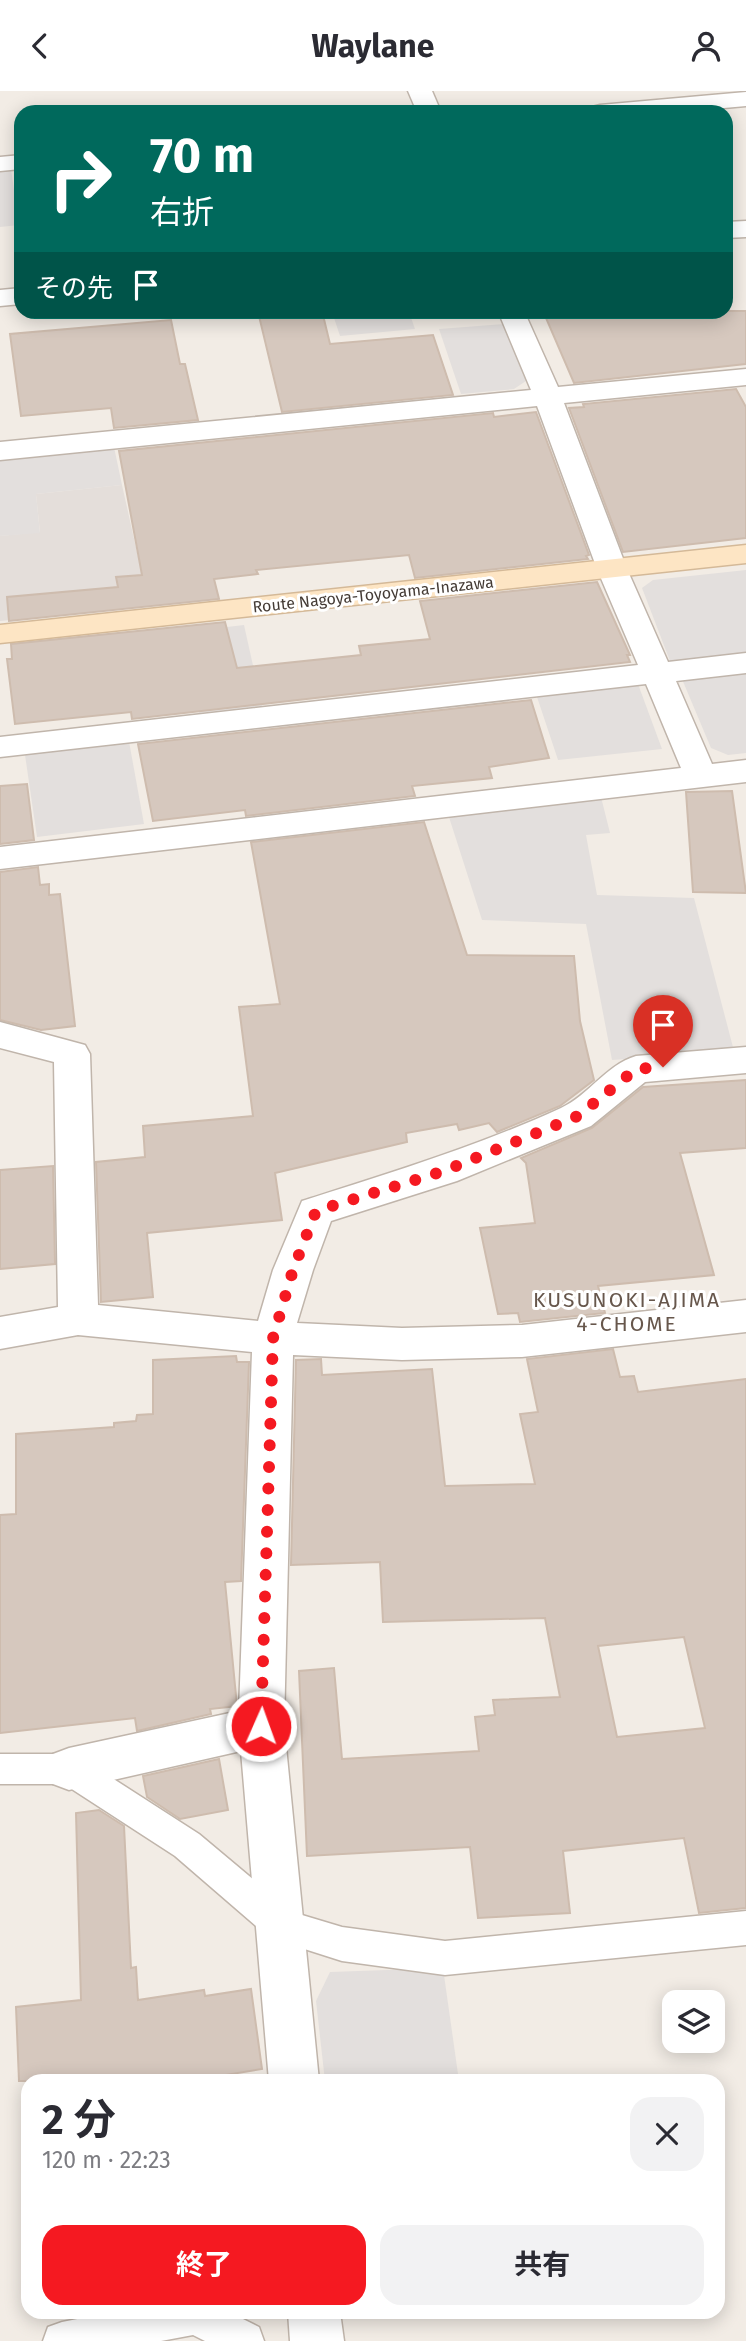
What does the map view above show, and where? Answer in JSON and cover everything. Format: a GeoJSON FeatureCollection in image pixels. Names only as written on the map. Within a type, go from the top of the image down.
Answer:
{"type":"FeatureCollection","features":[{"type":"Feature","properties":{"kind":"main road","name":"Route Nagoya-Toyoyama-Inazawa"},"geometry":{"type":"LineString","coordinates":[[0,634],[746,554]]}},
{"type":"Feature","properties":{"kind":"street"},"geometry":{"type":"LineString","coordinates":[[679,105],[746,99]]}},
{"type":"Feature","properties":{"kind":"street"},"geometry":{"type":"LineString","coordinates":[[514,319],[547,395],[612,569],[701,776]]}},
{"type":"Feature","properties":{"kind":"street"},"geometry":{"type":"LineString","coordinates":[[0,451],[746,377]]}},
{"type":"Feature","properties":{"kind":"street"},"geometry":{"type":"LineString","coordinates":[[0,747],[746,663]]}},
{"type":"Feature","properties":{"kind":"street"},"geometry":{"type":"LineString","coordinates":[[0,858],[746,771]]}},
{"type":"Feature","properties":{"kind":"street"},"geometry":{"type":"LineString","coordinates":[[0,1035],[72,1054],[78,1319]]}},
{"type":"Feature","properties":{"kind":"street"},"geometry":{"type":"LineString","coordinates":[[293,2074],[282,1926],[261,1726],[273,1338],[293,1270],[316,1211],[444,1171],[578,1116],[636,1069],[746,1061]]}},
{"type":"Feature","properties":{"kind":"street"},"geometry":{"type":"LineString","coordinates":[[0,1333],[78,1319],[273,1338],[402,1344],[522,1341],[746,1316]]}},
{"type":"Feature","properties":{"kind":"street"},"geometry":{"type":"LineString","coordinates":[[69,1769],[261,1726]]}},
{"type":"Feature","properties":{"kind":"street"},"geometry":{"type":"LineString","coordinates":[[315,2319],[317,2341]]}},
{"type":"Feature","properties":{"kind":"lane"},"geometry":{"type":"LineString","coordinates":[[0,1769],[69,1769],[187,1846],[282,1926],[342,1944],[445,1958],[746,1927]]}},
{"type":"Feature","properties":{"kind":"lane"},"geometry":{"type":"LineString","coordinates":[[62,2341],[175,2319]]}},
{"type":"Feature","properties":{"kind":"lane"},"geometry":{"type":"LineString","coordinates":[[203,2319],[245,2341]]}},
{"type":"Feature","properties":{"kind":"shaded area"},"geometry":{"type":"Polygon","coordinates":[[[11,169],[14,226],[0,227],[0,170],[11,169]]]}},
{"type":"Feature","properties":{"kind":"shaded area"},"geometry":{"type":"Polygon","coordinates":[[[334,319],[411,319],[415,329],[340,336],[334,319]]]}},
{"type":"Feature","properties":{"kind":"shaded area"},"geometry":{"type":"Polygon","coordinates":[[[504,324],[526,381],[514,389],[461,394],[439,329],[504,324]]]}},
{"type":"Feature","properties":{"kind":"shaded area"},"geometry":{"type":"Polygon","coordinates":[[[114,447],[122,485],[36,494],[40,533],[0,536],[0,458],[114,447]]]}},
{"type":"Feature","properties":{"kind":"shaded area"},"geometry":{"type":"Polygon","coordinates":[[[122,485],[149,606],[0,621],[0,536],[40,532],[36,494],[122,485]]]}},
{"type":"Feature","properties":{"kind":"shaded area"},"geometry":{"type":"Polygon","coordinates":[[[746,570],[746,652],[670,661],[642,588],[653,580],[746,570]]]}},
{"type":"Feature","properties":{"kind":"shaded area"},"geometry":{"type":"Polygon","coordinates":[[[244,625],[262,706],[199,713],[184,632],[244,625]]]}},
{"type":"Feature","properties":{"kind":"shaded area"},"geometry":{"type":"Polygon","coordinates":[[[746,664],[746,753],[728,755],[711,748],[679,672],[746,664]]]}},
{"type":"Feature","properties":{"kind":"shaded area"},"geometry":{"type":"Polygon","coordinates":[[[638,684],[662,749],[558,760],[536,694],[638,684]]]}},
{"type":"Feature","properties":{"kind":"shaded area"},"geometry":{"type":"Polygon","coordinates":[[[128,736],[144,824],[37,837],[24,748],[128,736]]]}},
{"type":"Feature","properties":{"kind":"shaded area"},"geometry":{"type":"Polygon","coordinates":[[[601,797],[610,833],[586,835],[597,895],[694,898],[734,1051],[612,1060],[586,924],[482,920],[448,814],[601,797]]]}},
{"type":"Feature","properties":{"kind":"shaded area"},"geometry":{"type":"Polygon","coordinates":[[[443,1968],[458,2074],[324,2074],[316,2001],[330,1972],[443,1968]]]}},
{"type":"Feature","properties":{"kind":"building"},"geometry":{"type":"Polygon","coordinates":[[[733,311],[746,311],[746,364],[574,383],[546,319],[733,319],[733,311]]]}},
{"type":"Feature","properties":{"kind":"building"},"geometry":{"type":"Polygon","coordinates":[[[260,319],[324,319],[330,344],[433,335],[453,395],[282,412],[260,319]]]}},
{"type":"Feature","properties":{"kind":"building"},"geometry":{"type":"Polygon","coordinates":[[[171,320],[180,364],[185,364],[198,420],[114,428],[111,408],[21,416],[10,334],[171,320]]]}},
{"type":"Feature","properties":{"kind":"building"},"geometry":{"type":"Polygon","coordinates":[[[736,389],[746,407],[746,538],[623,552],[569,408],[584,407],[583,404],[736,389]]]}},
{"type":"Feature","properties":{"kind":"building"},"geometry":{"type":"Polygon","coordinates":[[[536,412],[589,555],[586,556],[588,559],[415,578],[409,555],[256,570],[258,574],[214,579],[219,599],[9,621],[7,597],[118,587],[116,577],[142,575],[119,451],[493,413],[494,417],[536,412]]]}},
{"type":"Feature","properties":{"kind":"building"},"geometry":{"type":"Polygon","coordinates":[[[597,582],[630,655],[627,655],[630,662],[132,719],[131,712],[15,724],[7,659],[12,659],[11,644],[225,622],[237,668],[361,655],[359,646],[430,639],[420,601],[597,582]]]}},
{"type":"Feature","properties":{"kind":"building"},"geometry":{"type":"Polygon","coordinates":[[[531,700],[549,758],[489,767],[492,778],[412,786],[415,796],[246,816],[245,810],[153,821],[138,744],[531,700]]]}},
{"type":"Feature","properties":{"kind":"building"},"geometry":{"type":"Polygon","coordinates":[[[27,784],[34,840],[0,844],[0,786],[27,784]]]}},
{"type":"Feature","properties":{"kind":"building"},"geometry":{"type":"Polygon","coordinates":[[[732,791],[746,893],[693,892],[686,792],[732,791]]]}},
{"type":"Feature","properties":{"kind":"building"},"geometry":{"type":"Polygon","coordinates":[[[424,822],[467,955],[574,956],[580,1021],[594,1080],[560,1106],[497,1132],[489,1123],[459,1130],[457,1124],[406,1133],[407,1142],[275,1173],[282,1220],[147,1233],[153,1297],[101,1302],[96,1162],[145,1157],[143,1126],[253,1116],[239,1007],[280,1004],[251,842],[424,822]]]}},
{"type":"Feature","properties":{"kind":"building"},"geometry":{"type":"Polygon","coordinates":[[[38,867],[40,885],[49,884],[49,895],[60,894],[75,1026],[41,1030],[0,1020],[0,872],[38,867]]]}},
{"type":"Feature","properties":{"kind":"building"},"geometry":{"type":"Polygon","coordinates":[[[746,1080],[746,1148],[680,1153],[714,1275],[598,1286],[605,1313],[520,1322],[518,1313],[498,1314],[480,1228],[535,1223],[526,1163],[521,1158],[592,1128],[643,1087],[746,1080]]]}},
{"type":"Feature","properties":{"kind":"building"},"geometry":{"type":"Polygon","coordinates":[[[53,1166],[55,1264],[0,1269],[0,1170],[53,1166]]]}},
{"type":"Feature","properties":{"kind":"building"},"geometry":{"type":"Polygon","coordinates":[[[613,1349],[620,1377],[634,1376],[638,1392],[746,1379],[746,1908],[699,1913],[684,1838],[563,1851],[570,1913],[478,1918],[470,1847],[307,1856],[299,1671],[334,1668],[342,1759],[479,1751],[475,1717],[495,1715],[493,1700],[560,1697],[545,1618],[383,1622],[380,1562],[291,1565],[296,1360],[321,1359],[322,1375],[432,1369],[445,1486],[535,1484],[520,1414],[538,1412],[527,1359],[613,1349]],[[684,1637],[598,1646],[617,1737],[705,1728],[684,1637]]]}},
{"type":"Feature","properties":{"kind":"building"},"geometry":{"type":"Polygon","coordinates":[[[236,1356],[237,1362],[249,1362],[241,1581],[225,1582],[237,1706],[210,1709],[211,1714],[137,1731],[135,1718],[0,1733],[0,1515],[16,1514],[16,1434],[114,1427],[114,1423],[136,1421],[137,1415],[153,1414],[153,1360],[236,1356]]]}},
{"type":"Feature","properties":{"kind":"building"},"geometry":{"type":"Polygon","coordinates":[[[219,1759],[228,1810],[180,1819],[147,1797],[143,1776],[219,1759]]]}},
{"type":"Feature","properties":{"kind":"building"},"geometry":{"type":"Polygon","coordinates":[[[99,1810],[124,1826],[131,1968],[136,1967],[138,2000],[204,1990],[205,1996],[251,1989],[262,2069],[232,2074],[21,2074],[19,2081],[16,2007],[81,2000],[76,1813],[99,1810]]]}},
{"type":"Feature","properties":{"kind":"district","name":"KUSUNOKI-AJIMA 4-CHOME"},"geometry":{"type":"Point","coordinates":[627,1312]}},
{"type":"Feature","properties":{"kind":"route"},"geometry":{"type":"LineString","coordinates":[[261,1726],[273,1338],[293,1270],[316,1211],[444,1171],[578,1116],[636,1069],[663,1067]]}}]}
